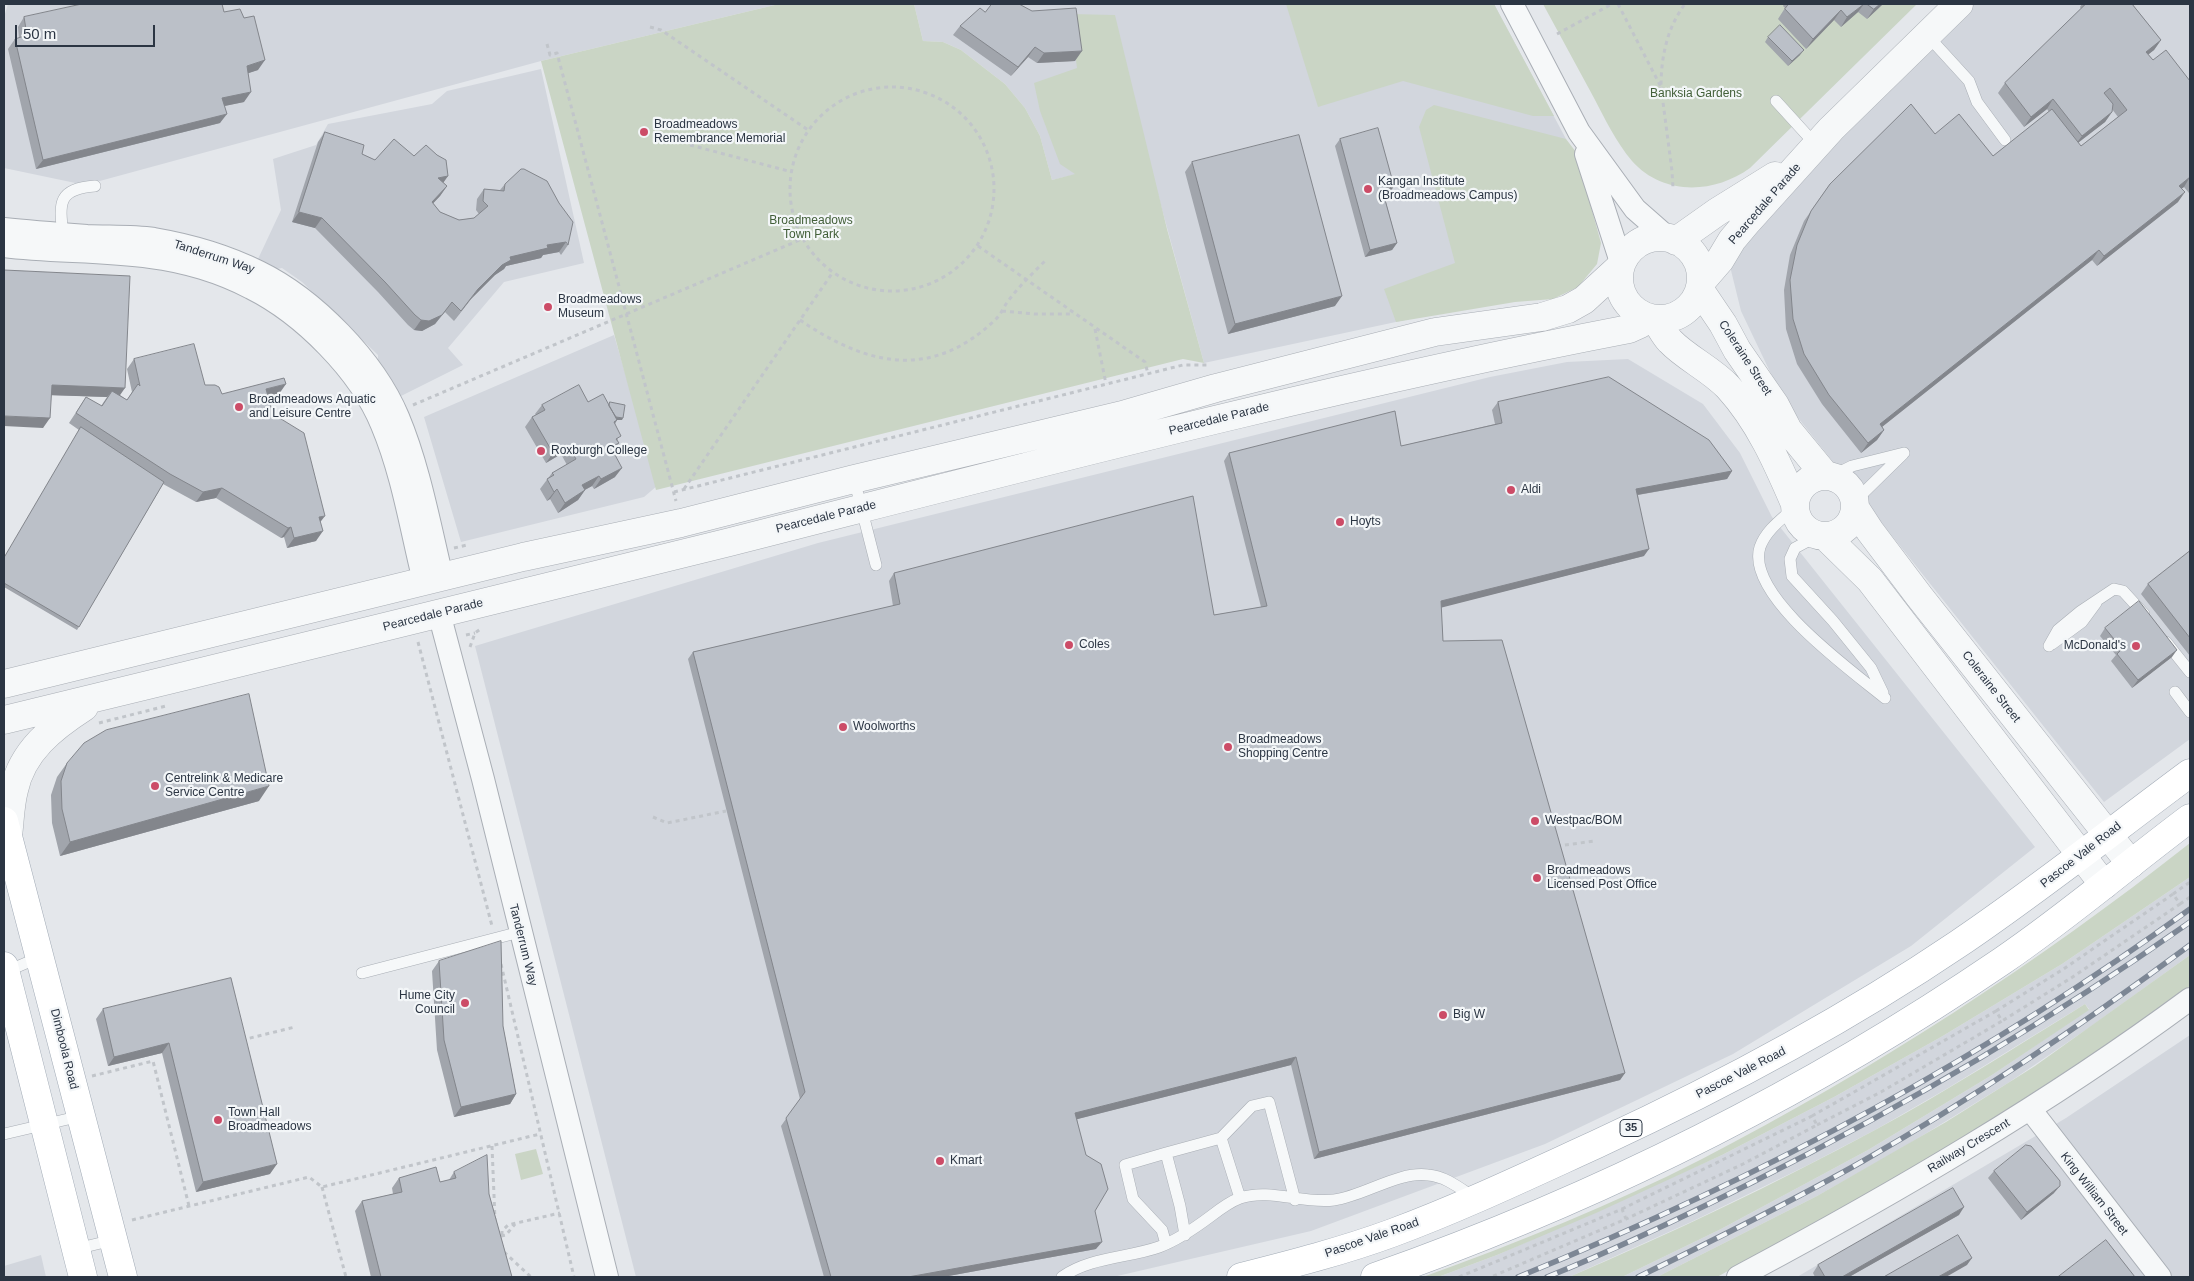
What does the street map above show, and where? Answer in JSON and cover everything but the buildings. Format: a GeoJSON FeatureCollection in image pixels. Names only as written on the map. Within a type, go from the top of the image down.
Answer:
{"type":"FeatureCollection","features":[{"type":"Feature","properties":{"kind":"main road","name":"Pascoe Vale Road"},"geometry":{"type":"LineString","coordinates":[[1241,1277],[1356,1245],[1392,1233],[1477,1199],[1716,1087],[1798,1043],[1958,944],[2082,856],[2190,773]]}},
{"type":"Feature","properties":{"kind":"main road"},"geometry":{"type":"LineString","coordinates":[[1375,1277],[1437,1255],[1532,1217],[1623,1176],[1802,1086],[1879,1041],[2002,961],[2061,920],[2190,818]]}},
{"type":"Feature","properties":{"kind":"main road","name":"Dimboola Road"},"geometry":{"type":"LineString","coordinates":[[6,828],[81,1116],[125,1229],[123,1277]]}},
{"type":"Feature","properties":{"kind":"main road"},"geometry":{"type":"LineString","coordinates":[[4,970],[83,1277]]}},
{"type":"Feature","properties":{"kind":"street"},"geometry":{"type":"LineString","coordinates":[[1512,4],[1580,132],[1635,209],[1672,240],[1687,248],[1695,257],[1700,269],[1700,286],[1693,303],[1683,312],[1670,318],[1651,318]]}},
{"type":"Feature","properties":{"kind":"street","name":"Pearcedale Parade"},"geometry":{"type":"LineString","coordinates":[[1700,286],[1720,260],[1732,240],[1821,139],[1959,4]]}},
{"type":"Feature","properties":{"kind":"street"},"geometry":{"type":"LineString","coordinates":[[1580,132],[1621,266],[1620,285],[1629,305],[1651,318],[1670,341],[1703,364],[1728,387],[1771,448],[1795,505],[1796,515],[1805,528],[1822,536],[1870,580],[2104,886]]}},
{"type":"Feature","properties":{"kind":"street","name":"Pearcedale Parade"},"geometry":{"type":"LineString","coordinates":[[1672,240],[1776,175],[1821,139]]}},
{"type":"Feature","properties":{"kind":"street","name":"Tanderrum Way"},"geometry":{"type":"LineString","coordinates":[[4,230],[154,239],[198,250],[259,272],[283,287],[325,320],[367,366],[397,415],[416,469],[434,570],[439,613],[607,1277]]}},
{"type":"Feature","properties":{"kind":"street"},"geometry":{"type":"LineString","coordinates":[[4,684],[59,669],[198,638],[434,570],[473,569],[681,523],[854,479],[1126,414],[1216,388],[1435,332],[1542,317],[1568,309],[1584,300],[1621,266],[1629,252],[1640,243],[1654,238],[1672,240]]}},
{"type":"Feature","properties":{"kind":"street","name":"Tanderrum Way"},"geometry":{"type":"LineString","coordinates":[[4,246],[43,251],[137,255],[173,261],[220,275],[251,288],[292,315],[313,332],[336,355],[358,384],[381,422],[434,570]]}},
{"type":"Feature","properties":{"kind":"street","name":"Coleraine Street"},"geometry":{"type":"LineString","coordinates":[[1700,286],[1737,350],[1775,405],[1788,430],[1829,476]]}},
{"type":"Feature","properties":{"kind":"street","name":"Pearcedale Parade"},"geometry":{"type":"LineString","coordinates":[[4,720],[98,698],[413,633],[439,613],[1201,423],[1436,368],[1629,329],[1651,318]]}},
{"type":"Feature","properties":{"kind":"street"},"geometry":{"type":"LineString","coordinates":[[1795,505],[1801,487],[1816,477],[1829,476],[1847,485],[1855,504],[1849,525],[1834,535],[1822,536]]}},
{"type":"Feature","properties":{"kind":"street","name":"Coleraine Street"},"geometry":{"type":"LineString","coordinates":[[1855,504],[1870,531],[1919,596],[2131,864]]}},
{"type":"Feature","properties":{"kind":"street"},"geometry":{"type":"LineString","coordinates":[[4,663],[59,669]]}},
{"type":"Feature","properties":{"kind":"street"},"geometry":{"type":"LineString","coordinates":[[6,828],[14,790],[21,769],[41,739],[62,722],[98,698]]}},
{"type":"Feature","properties":{"kind":"street","name":"Railway Crescent"},"geometry":{"type":"LineString","coordinates":[[1738,1277],[1911,1181],[2030,1109],[2094,1067],[2190,999]]}},
{"type":"Feature","properties":{"kind":"street","name":"King William Street"},"geometry":{"type":"LineString","coordinates":[[2030,1109],[2160,1277]]}},
{"type":"Feature","properties":{"kind":"lane"},"geometry":{"type":"LineString","coordinates":[[1927,34],[1970,81],[1977,102],[2005,140]]}},
{"type":"Feature","properties":{"kind":"lane"},"geometry":{"type":"LineString","coordinates":[[1776,101],[1821,139]]}},
{"type":"Feature","properties":{"kind":"lane"},"geometry":{"type":"LineString","coordinates":[[63,235],[62,205],[66,194],[77,188],[95,186]]}},
{"type":"Feature","properties":{"kind":"lane"},"geometry":{"type":"LineString","coordinates":[[1829,476],[1852,466],[1904,453],[1855,504]]}},
{"type":"Feature","properties":{"kind":"lane"},"geometry":{"type":"LineString","coordinates":[[854,479],[876,565]]}},
{"type":"Feature","properties":{"kind":"lane"},"geometry":{"type":"LineString","coordinates":[[1795,505],[1774,526],[1760,547],[1758,557],[1763,578],[1788,614],[1806,632],[1885,698],[1870,668],[1834,621],[1792,576],[1790,559],[1794,548],[1822,536]]}},
{"type":"Feature","properties":{"kind":"lane"},"geometry":{"type":"LineString","coordinates":[[2049,646],[2058,630],[2104,594],[2114,589],[2123,591],[2190,672]]}},
{"type":"Feature","properties":{"kind":"lane"},"geometry":{"type":"LineString","coordinates":[[2175,692],[2190,712]]}},
{"type":"Feature","properties":{"kind":"lane"},"geometry":{"type":"LineString","coordinates":[[362,972],[520,932]]}},
{"type":"Feature","properties":{"kind":"lane"},"geometry":{"type":"LineString","coordinates":[[4,970],[40,957]]}},
{"type":"Feature","properties":{"kind":"lane"},"geometry":{"type":"LineString","coordinates":[[1166,1244],[1162,1230],[1133,1199],[1125,1165],[1221,1138],[1252,1106],[1269,1102],[1295,1200]]}},
{"type":"Feature","properties":{"kind":"lane"},"geometry":{"type":"LineString","coordinates":[[4,1134],[81,1116]]}},
{"type":"Feature","properties":{"kind":"lane"},"geometry":{"type":"LineString","coordinates":[[1221,1138],[1240,1198]]}},
{"type":"Feature","properties":{"kind":"lane"},"geometry":{"type":"LineString","coordinates":[[1166,1153],[1180,1206],[1185,1235]]}},
{"type":"Feature","properties":{"kind":"lane"},"geometry":{"type":"LineString","coordinates":[[1062,1277],[1086,1266],[1166,1244],[1185,1235],[1226,1205],[1240,1198],[1253,1195],[1273,1195],[1313,1202],[1335,1200],[1420,1174],[1441,1177],[1477,1199]]}},
{"type":"Feature","properties":{"kind":"lane"},"geometry":{"type":"LineString","coordinates":[[76,1249],[125,1229]]}},
{"type":"Feature","properties":{"kind":"path"},"geometry":{"type":"LineString","coordinates":[[1557,34],[1612,4]]}},
{"type":"Feature","properties":{"kind":"path"},"geometry":{"type":"LineString","coordinates":[[1618,4],[1661,87]]}},
{"type":"Feature","properties":{"kind":"path"},"geometry":{"type":"LineString","coordinates":[[1672,188],[1672,171],[1661,87],[1661,65],[1665,44],[1672,26],[1685,4]]}},
{"type":"Feature","properties":{"kind":"path"},"geometry":{"type":"LineString","coordinates":[[650,27],[662,30],[808,130]]}},
{"type":"Feature","properties":{"kind":"path"},"geometry":{"type":"LineString","coordinates":[[547,44],[550,55],[557,53],[681,523]]}},
{"type":"Feature","properties":{"kind":"path"},"geometry":{"type":"LineString","coordinates":[[880,87],[908,88],[936,96],[960,111],[979,133],[991,159],[995,188],[992,216],[978,246],[963,264],[949,275],[932,284],[914,290],[896,292],[877,291],[859,286],[833,272],[813,254],[802,239],[792,212],[790,183],[795,155],[808,130],[827,109],[852,94],[880,87]]}},
{"type":"Feature","properties":{"kind":"path"},"geometry":{"type":"LineString","coordinates":[[690,145],[792,172]]}},
{"type":"Feature","properties":{"kind":"path"},"geometry":{"type":"LineString","coordinates":[[411,406],[802,239]]}},
{"type":"Feature","properties":{"kind":"path"},"geometry":{"type":"LineString","coordinates":[[978,246],[1145,362],[1148,374]]}},
{"type":"Feature","properties":{"kind":"path"},"geometry":{"type":"LineString","coordinates":[[800,320],[840,345],[862,354],[909,361],[935,357],[953,350],[974,337],[997,318],[1026,280],[1047,259]]}},
{"type":"Feature","properties":{"kind":"path"},"geometry":{"type":"LineString","coordinates":[[684,489],[833,272]]}},
{"type":"Feature","properties":{"kind":"path"},"geometry":{"type":"LineString","coordinates":[[1002,310],[1035,314],[1074,314]]}},
{"type":"Feature","properties":{"kind":"path"},"geometry":{"type":"LineString","coordinates":[[1095,328],[1106,384]]}},
{"type":"Feature","properties":{"kind":"path"},"geometry":{"type":"LineString","coordinates":[[674,492],[1148,374],[1183,366],[1211,365]]}},
{"type":"Feature","properties":{"kind":"path"},"geometry":{"type":"LineString","coordinates":[[434,570],[467,545],[473,569]]}},
{"type":"Feature","properties":{"kind":"path"},"geometry":{"type":"LineString","coordinates":[[470,649],[475,633],[488,625],[481,603]]}},
{"type":"Feature","properties":{"kind":"path"},"geometry":{"type":"LineString","coordinates":[[413,633],[420,646],[495,939],[574,1277]]}},
{"type":"Feature","properties":{"kind":"path"},"geometry":{"type":"LineString","coordinates":[[413,633],[420,646]]}},
{"type":"Feature","properties":{"kind":"path"},"geometry":{"type":"LineString","coordinates":[[96,724],[175,704]]}},
{"type":"Feature","properties":{"kind":"path"},"geometry":{"type":"LineString","coordinates":[[653,817],[667,823],[726,810]]}},
{"type":"Feature","properties":{"kind":"path"},"geometry":{"type":"LineString","coordinates":[[1554,846],[1595,841]]}},
{"type":"Feature","properties":{"kind":"path"},"geometry":{"type":"LineString","coordinates":[[1459,1277],[1622,1209],[1812,1116],[1996,1011],[2062,970],[2190,882]]}},
{"type":"Feature","properties":{"kind":"path"},"geometry":{"type":"LineString","coordinates":[[2173,894],[2180,904]]}},
{"type":"Feature","properties":{"kind":"path"},"geometry":{"type":"LineString","coordinates":[[1492,1277],[1626,1220],[1750,1161],[1880,1092],[2002,1021],[2071,978],[2190,897]]}},
{"type":"Feature","properties":{"kind":"path"},"geometry":{"type":"LineString","coordinates":[[1996,1011],[2002,1021]]}},
{"type":"Feature","properties":{"kind":"path"},"geometry":{"type":"LineString","coordinates":[[237,1041],[295,1027]]}},
{"type":"Feature","properties":{"kind":"path"},"geometry":{"type":"LineString","coordinates":[[89,1077],[153,1061],[190,1206]]}},
{"type":"Feature","properties":{"kind":"path"},"geometry":{"type":"LineString","coordinates":[[1812,1116],[1817,1125]]}},
{"type":"Feature","properties":{"kind":"path"},"geometry":{"type":"LineString","coordinates":[[322,1188],[540,1134]]}},
{"type":"Feature","properties":{"kind":"path"},"geometry":{"type":"LineString","coordinates":[[492,1146],[495,1225]]}},
{"type":"Feature","properties":{"kind":"path"},"geometry":{"type":"LineString","coordinates":[[128,1211],[125,1229],[190,1206],[309,1177],[322,1188],[346,1277]]}},
{"type":"Feature","properties":{"kind":"path"},"geometry":{"type":"LineString","coordinates":[[1622,1209],[1626,1220]]}},
{"type":"Feature","properties":{"kind":"path"},"geometry":{"type":"LineString","coordinates":[[496,1235],[497,1240],[502,1235],[506,1235],[515,1224],[560,1212]]}},
{"type":"Feature","properties":{"kind":"path"},"geometry":{"type":"LineString","coordinates":[[502,1258],[500,1248],[531,1277]]}},
{"type":"Feature","properties":{"kind":"shaded area"},"geometry":{"type":"Polygon","coordinates":[[[8,4],[779,4],[541,61],[85,185],[4,168],[4,17],[8,4]]]}},
{"type":"Feature","properties":{"kind":"shaded area","name":"Kangan Institute (Broadmeadows Campus)"},"geometry":{"type":"Polygon","coordinates":[[[914,4],[1494,4],[1566,139],[1583,199],[1508,298],[1204,363],[1148,158],[1052,180],[1040,136],[1025,108],[1005,84],[961,50],[943,42],[923,41],[914,4]]]}},
{"type":"Feature","properties":{"kind":"shaded area"},"geometry":{"type":"Polygon","coordinates":[[[1946,4],[2190,4],[2190,739],[2104,802],[1783,399],[1741,311],[1724,242],[1946,4]]]}},
{"type":"Feature","properties":{"kind":"shaded area"},"geometry":{"type":"Polygon","coordinates":[[[541,69],[584,263],[504,282],[448,348],[463,365],[397,398],[378,373],[378,355],[302,282],[282,268],[271,270],[258,259],[281,210],[273,159],[316,145],[328,124],[432,104],[447,91],[541,69]]]}},
{"type":"Feature","properties":{"kind":"shaded area","name":"Roxburgh College"},"geometry":{"type":"Polygon","coordinates":[[[614,335],[658,485],[644,497],[461,542],[424,417],[614,335]]]}},
{"type":"Feature","properties":{"kind":"shaded area","name":"Broadmeadows Shopping Centre"},"geometry":{"type":"Polygon","coordinates":[[[1628,359],[1703,404],[1740,453],[1772,517],[2035,847],[1911,946],[1733,1054],[1545,1144],[1311,1231],[1113,1277],[636,1277],[475,646],[818,543],[1490,377],[1567,362],[1628,359]]]}},
{"type":"Feature","properties":{"kind":"shaded area"},"geometry":{"type":"Polygon","coordinates":[[[2190,877],[2190,955],[2008,1083],[1899,1150],[1817,1196],[1657,1277],[1622,1277],[1721,1229],[1868,1150],[1992,1075],[2089,1009],[2085,1004],[1948,1088],[1875,1130],[1806,1166],[1691,1222],[1569,1277],[1438,1277],[1497,1255],[1722,1155],[1834,1097],[1941,1037],[2062,964],[2190,877]]]}},
{"type":"Feature","properties":{"kind":"shaded area"},"geometry":{"type":"Polygon","coordinates":[[[2190,1035],[2190,1277],[1797,1277],[2066,1118],[2190,1035]]]}},
{"type":"Feature","properties":{"kind":"shaded area"},"geometry":{"type":"Polygon","coordinates":[[[41,1255],[46,1277],[4,1277],[4,1266],[41,1255]]]}},
{"type":"Feature","properties":{"kind":"green space","name":"Broadmeadows Town Park"},"geometry":{"type":"Polygon","coordinates":[[[779,4],[914,4],[923,41],[943,42],[961,50],[1005,84],[1025,108],[1040,136],[1052,180],[1075,174],[1060,164],[1040,111],[1034,83],[1077,68],[1070,14],[1115,15],[1167,229],[1204,363],[1183,359],[656,490],[541,61],[779,4]]]}},
{"type":"Feature","properties":{"kind":"green space"},"geometry":{"type":"Polygon","coordinates":[[[1286,4],[1494,4],[1554,116],[1533,116],[1403,81],[1318,107],[1286,4]]]}},
{"type":"Feature","properties":{"kind":"green space","name":"Banksia Gardens"},"geometry":{"type":"Polygon","coordinates":[[[1543,4],[1917,4],[1750,168],[1736,177],[1721,183],[1689,187],[1658,181],[1632,161],[1611,130],[1543,4]]]}},
{"type":"Feature","properties":{"kind":"green space"},"geometry":{"type":"Polygon","coordinates":[[[1434,105],[1566,139],[1576,152],[1601,243],[1597,264],[1578,287],[1553,299],[1515,302],[1396,322],[1384,289],[1455,263],[1419,127],[1426,110],[1434,105]]]}},
{"type":"Feature","properties":{"kind":"green space"},"geometry":{"type":"Polygon","coordinates":[[[2190,843],[2190,877],[2062,964],[1941,1037],[1834,1097],[1722,1155],[1596,1213],[1497,1255],[1438,1277],[1423,1277],[1494,1251],[1599,1208],[1668,1176],[1766,1125],[1892,1052],[1954,1013],[2074,930],[2190,843]]]}},
{"type":"Feature","properties":{"kind":"green space"},"geometry":{"type":"Polygon","coordinates":[[[2190,955],[2190,986],[2123,1034],[2013,1106],[1898,1177],[1717,1277],[1657,1277],[1817,1196],[1946,1122],[2035,1066],[2190,955]]]}},
{"type":"Feature","properties":{"kind":"green space"},"geometry":{"type":"Polygon","coordinates":[[[2085,1004],[2089,1010],[1992,1075],[1868,1150],[1721,1229],[1622,1277],[1569,1277],[1723,1207],[1875,1130],[1928,1100],[2085,1004]]]}},
{"type":"Feature","properties":{"kind":"green space"},"geometry":{"type":"Polygon","coordinates":[[[536,1149],[543,1174],[521,1180],[515,1154],[536,1149]]]}},
{"type":"Feature","properties":{"kind":"railway"},"geometry":{"type":"LineString","coordinates":[[1518,1277],[1694,1200],[1780,1158],[1865,1113],[1949,1066],[2031,1016],[2112,964],[2190,909]]}},
{"type":"Feature","properties":{"kind":"railway"},"geometry":{"type":"LineString","coordinates":[[1547,1277],[1676,1220],[1866,1123],[2031,1027],[2190,922]]}},
{"type":"Feature","properties":{"kind":"railway"},"geometry":{"type":"LineString","coordinates":[[1638,1277],[1835,1177],[1947,1111],[2111,1003],[2190,945]]}},
{"type":"Feature","properties":{"kind":"place","name":"Broadmeadows Remembrance Memorial"},"geometry":{"type":"Point","coordinates":[644,132]}},
{"type":"Feature","properties":{"kind":"place","name":"Kangan Institute (Broadmeadows Campus)"},"geometry":{"type":"Point","coordinates":[1368,189]}},
{"type":"Feature","properties":{"kind":"place","name":"Broadmeadows Museum"},"geometry":{"type":"Point","coordinates":[548,307]}},
{"type":"Feature","properties":{"kind":"place","name":"Broadmeadows Aquatic and Leisure Centre"},"geometry":{"type":"Point","coordinates":[239,407]}},
{"type":"Feature","properties":{"kind":"place","name":"Roxburgh College"},"geometry":{"type":"Point","coordinates":[541,451]}},
{"type":"Feature","properties":{"kind":"place","name":"Aldi"},"geometry":{"type":"Point","coordinates":[1511,490]}},
{"type":"Feature","properties":{"kind":"place","name":"Hoyts"},"geometry":{"type":"Point","coordinates":[1340,522]}},
{"type":"Feature","properties":{"kind":"place","name":"Coles"},"geometry":{"type":"Point","coordinates":[1069,645]}},
{"type":"Feature","properties":{"kind":"place","name":"McDonald's"},"geometry":{"type":"Point","coordinates":[2136,646]}},
{"type":"Feature","properties":{"kind":"place","name":"Woolworths"},"geometry":{"type":"Point","coordinates":[843,727]}},
{"type":"Feature","properties":{"kind":"place","name":"Broadmeadows Shopping Centre"},"geometry":{"type":"Point","coordinates":[1228,747]}},
{"type":"Feature","properties":{"kind":"place","name":"Centrelink & Medicare Service Centre"},"geometry":{"type":"Point","coordinates":[155,786]}},
{"type":"Feature","properties":{"kind":"place","name":"Westpac/BOM"},"geometry":{"type":"Point","coordinates":[1535,821]}},
{"type":"Feature","properties":{"kind":"place","name":"Broadmeadows Licensed Post Office"},"geometry":{"type":"Point","coordinates":[1537,878]}},
{"type":"Feature","properties":{"kind":"place","name":"Hume City Council"},"geometry":{"type":"Point","coordinates":[465,1003]}},
{"type":"Feature","properties":{"kind":"place","name":"Big W"},"geometry":{"type":"Point","coordinates":[1443,1015]}},
{"type":"Feature","properties":{"kind":"place","name":"Town Hall Broadmeadows"},"geometry":{"type":"Point","coordinates":[218,1120]}},
{"type":"Feature","properties":{"kind":"place","name":"Kmart"},"geometry":{"type":"Point","coordinates":[940,1161]}}]}
